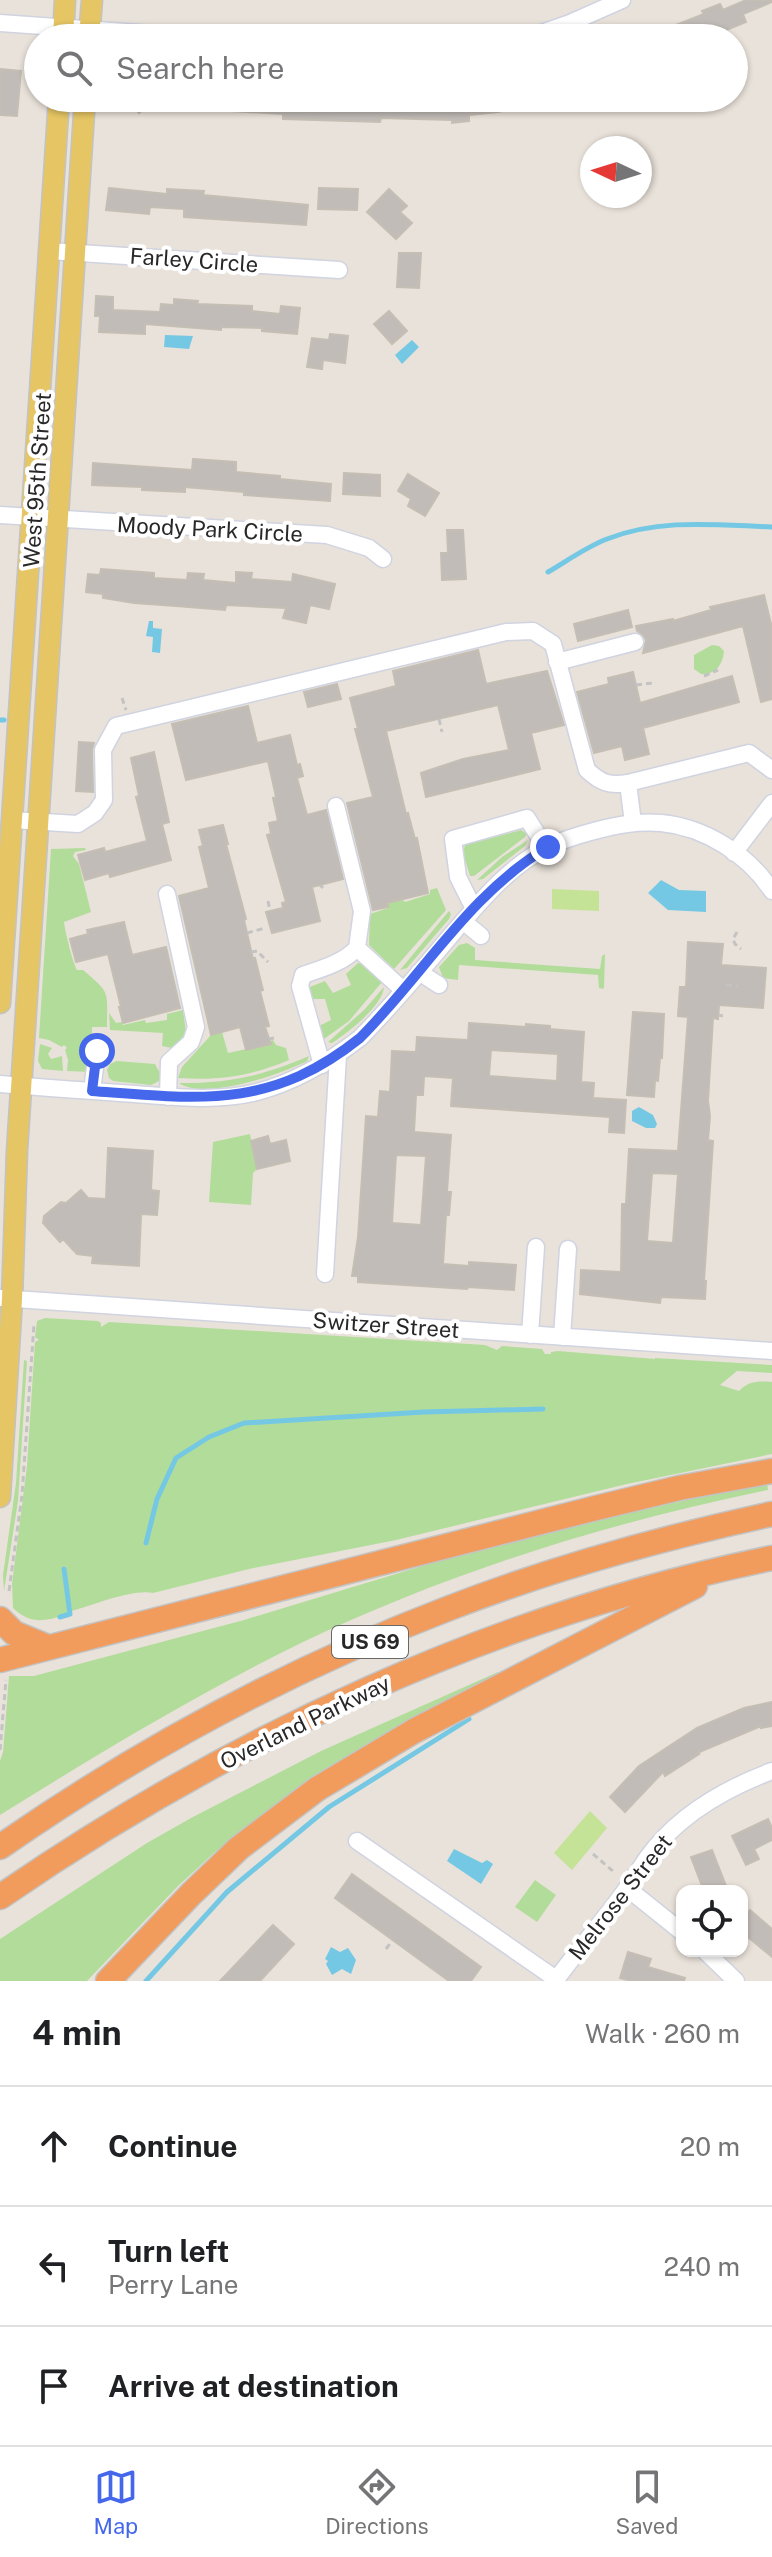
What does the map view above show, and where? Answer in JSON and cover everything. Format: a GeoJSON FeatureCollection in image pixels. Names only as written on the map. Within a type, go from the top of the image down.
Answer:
{"type":"FeatureCollection","features":[{"type":"Feature","properties":{"kind":"highway"},"geometry":{"type":"LineString","coordinates":[[3,1670],[48,1647],[596,1508],[679,1488],[772,1471]]}},
{"type":"Feature","properties":{"kind":"highway","name":"Overland Parkway"},"geometry":{"type":"LineString","coordinates":[[0,1847],[113,1775],[203,1723],[286,1679],[434,1614],[586,1562],[772,1514]]}},
{"type":"Feature","properties":{"kind":"highway","name":"Overland Parkway"},"geometry":{"type":"LineString","coordinates":[[0,1897],[240,1751],[382,1683],[521,1628],[621,1595],[772,1558]]}},
{"type":"Feature","properties":{"kind":"highway"},"geometry":{"type":"LineString","coordinates":[[108,1981],[239,1848],[317,1789],[414,1731],[732,1566]]}},
{"type":"Feature","properties":{"kind":"highway"},"geometry":{"type":"LineString","coordinates":[[0,1619],[14,1633],[48,1647]]}},
{"type":"Feature","properties":{"kind":"main road"},"geometry":{"type":"LineString","coordinates":[[64,24],[65,0]]}},
{"type":"Feature","properties":{"kind":"main road"},"geometry":{"type":"LineString","coordinates":[[90,24],[92,0]]}},
{"type":"Feature","properties":{"kind":"main road","name":"West 95th Street"},"geometry":{"type":"LineString","coordinates":[[0,1003],[4,864],[12,820],[58,112]]}},
{"type":"Feature","properties":{"kind":"main road","name":"West 95th Street"},"geometry":{"type":"LineString","coordinates":[[0,1497],[6,1299],[84,112]]}},
{"type":"Feature","properties":{"kind":"main road"},"geometry":{"type":"LineString","coordinates":[[23,664],[49,665]]}},
{"type":"Feature","properties":{"kind":"street"},"geometry":{"type":"LineString","coordinates":[[567,24],[622,0]]}},
{"type":"Feature","properties":{"kind":"street"},"geometry":{"type":"LineString","coordinates":[[0,23],[24,27]]}},
{"type":"Feature","properties":{"kind":"street","name":"Farley Circle"},"geometry":{"type":"LineString","coordinates":[[49,251],[339,270]]}},
{"type":"Feature","properties":{"kind":"street","name":"Moody Park Circle"},"geometry":{"type":"LineString","coordinates":[[0,515],[327,535],[369,548],[383,559]]}},
{"type":"Feature","properties":{"kind":"street"},"geometry":{"type":"LineString","coordinates":[[12,820],[78,824],[95,813],[104,800],[103,750],[116,726],[506,632],[533,631],[553,644],[587,770],[599,781],[612,785],[628,783],[749,753],[772,770]]}},
{"type":"Feature","properties":{"kind":"street"},"geometry":{"type":"LineString","coordinates":[[557,662],[635,642]]}},
{"type":"Feature","properties":{"kind":"street"},"geometry":{"type":"LineString","coordinates":[[628,783],[633,823]]}},
{"type":"Feature","properties":{"kind":"street"},"geometry":{"type":"LineString","coordinates":[[734,853],[772,803]]}},
{"type":"Feature","properties":{"kind":"street"},"geometry":{"type":"LineString","coordinates":[[322,1065],[300,986],[303,975],[330,966],[357,948],[362,911],[336,806]]}},
{"type":"Feature","properties":{"kind":"street"},"geometry":{"type":"LineString","coordinates":[[481,936],[469,915],[458,877],[453,839],[527,818],[546,848]]}},
{"type":"Feature","properties":{"kind":"street"},"geometry":{"type":"LineString","coordinates":[[0,1084],[213,1098],[254,1093],[287,1081],[338,1056],[368,1030],[490,891],[516,867],[546,848],[578,836],[633,823],[675,825],[700,832],[734,853],[772,891]]}},
{"type":"Feature","properties":{"kind":"street"},"geometry":{"type":"LineString","coordinates":[[4,864],[36,866]]}},
{"type":"Feature","properties":{"kind":"street"},"geometry":{"type":"LineString","coordinates":[[167,894],[196,1027],[191,1042],[169,1062],[168,1097]]}},
{"type":"Feature","properties":{"kind":"street"},"geometry":{"type":"LineString","coordinates":[[357,948],[403,990]]}},
{"type":"Feature","properties":{"kind":"street"},"geometry":{"type":"LineString","coordinates":[[419,972],[439,985]]}},
{"type":"Feature","properties":{"kind":"street"},"geometry":{"type":"LineString","coordinates":[[92,1091],[97,1051]]}},
{"type":"Feature","properties":{"kind":"street"},"geometry":{"type":"LineString","coordinates":[[325,1274],[338,1056]]}},
{"type":"Feature","properties":{"kind":"street"},"geometry":{"type":"LineString","coordinates":[[530,1335],[536,1247]]}},
{"type":"Feature","properties":{"kind":"street"},"geometry":{"type":"LineString","coordinates":[[562,1337],[568,1249]]}},
{"type":"Feature","properties":{"kind":"street","name":"Switzer Street"},"geometry":{"type":"LineString","coordinates":[[6,1299],[772,1351]]}},
{"type":"Feature","properties":{"kind":"street","name":"Melrose Street"},"geometry":{"type":"LineString","coordinates":[[556,1980],[648,1856],[678,1824],[736,1785],[772,1771]]}},
{"type":"Feature","properties":{"kind":"street"},"geometry":{"type":"LineString","coordinates":[[357,1841],[556,1980]]}},
{"type":"Feature","properties":{"kind":"street"},"geometry":{"type":"LineString","coordinates":[[627,1888],[676,1927]]}},
{"type":"Feature","properties":{"kind":"street"},"geometry":{"type":"LineString","coordinates":[[711,1957],[736,1981]]}},
{"type":"Feature","properties":{"kind":"path"},"geometry":{"type":"LineString","coordinates":[[704,676],[718,670]]}},
{"type":"Feature","properties":{"kind":"path"},"geometry":{"type":"LineString","coordinates":[[636,685],[653,683]]}},
{"type":"Feature","properties":{"kind":"path"},"geometry":{"type":"LineString","coordinates":[[122,698],[127,713]]}},
{"type":"Feature","properties":{"kind":"path"},"geometry":{"type":"LineString","coordinates":[[439,719],[442,732]]}},
{"type":"Feature","properties":{"kind":"path"},"geometry":{"type":"LineString","coordinates":[[268,901],[270,911]]}},
{"type":"Feature","properties":{"kind":"path"},"geometry":{"type":"LineString","coordinates":[[247,933],[265,928]]}},
{"type":"Feature","properties":{"kind":"path"},"geometry":{"type":"LineString","coordinates":[[737,932],[733,939],[741,949]]}},
{"type":"Feature","properties":{"kind":"path"},"geometry":{"type":"LineString","coordinates":[[251,952],[257,951],[268,962]]}},
{"type":"Feature","properties":{"kind":"path"},"geometry":{"type":"LineString","coordinates":[[726,985],[738,986]]}},
{"type":"Feature","properties":{"kind":"path"},"geometry":{"type":"LineString","coordinates":[[9,1591],[22,1495],[34,1324]]}},
{"type":"Feature","properties":{"kind":"path"},"geometry":{"type":"LineString","coordinates":[[0,1750],[3,1670]]}},
{"type":"Feature","properties":{"kind":"path"},"geometry":{"type":"LineString","coordinates":[[593,1854],[614,1872]]}},
{"type":"Feature","properties":{"kind":"path"},"geometry":{"type":"LineString","coordinates":[[386,1949],[392,1941]]}},
{"type":"Feature","properties":{"kind":"green space"},"geometry":{"type":"Polygon","coordinates":[[[712,645],[724,651],[722,660],[715,671],[701,674],[694,669],[694,655],[712,645]]]}},
{"type":"Feature","properties":{"kind":"green space"},"geometry":{"type":"Polygon","coordinates":[[[521,830],[527,834],[525,837],[470,876],[463,853],[465,845],[521,830]]]}},
{"type":"Feature","properties":{"kind":"green space"},"geometry":{"type":"Polygon","coordinates":[[[528,840],[525,846],[483,879],[477,880],[502,857],[528,840]]]}},
{"type":"Feature","properties":{"kind":"green space"},"geometry":{"type":"Polygon","coordinates":[[[85,848],[73,856],[79,864],[91,912],[64,922],[77,970],[83,970],[99,984],[107,999],[107,1027],[92,1027],[91,1072],[67,1071],[67,1048],[39,1038],[51,849],[85,848]]]}},
{"type":"Feature","properties":{"kind":"green space"},"geometry":{"type":"Polygon","coordinates":[[[437,888],[446,910],[394,969],[369,945],[370,914],[388,908],[388,903],[405,902],[430,894],[430,890],[437,888]]]}},
{"type":"Feature","properties":{"kind":"green space"},"geometry":{"type":"Polygon","coordinates":[[[552,889],[599,891],[599,911],[552,909],[552,889]]]}},
{"type":"Feature","properties":{"kind":"green space"},"geometry":{"type":"Polygon","coordinates":[[[449,911],[449,919],[407,968],[400,970],[449,911]]]}},
{"type":"Feature","properties":{"kind":"green space"},"geometry":{"type":"Polygon","coordinates":[[[467,943],[475,948],[475,960],[600,969],[605,954],[604,987],[599,988],[598,975],[459,965],[458,980],[443,978],[439,967],[459,945],[467,943]]]}},
{"type":"Feature","properties":{"kind":"green space"},"geometry":{"type":"Polygon","coordinates":[[[358,963],[382,982],[349,1021],[324,1039],[319,1026],[331,1020],[325,999],[311,999],[310,987],[325,981],[333,993],[351,985],[346,974],[358,963]]]}},
{"type":"Feature","properties":{"kind":"green space"},"geometry":{"type":"Polygon","coordinates":[[[384,987],[378,1002],[364,1018],[332,1043],[328,1042],[364,1010],[384,987]]]}},
{"type":"Feature","properties":{"kind":"green space"},"geometry":{"type":"Polygon","coordinates":[[[183,1010],[185,1039],[172,1048],[162,1046],[163,1033],[110,1030],[109,1013],[116,1023],[122,1022],[123,1025],[145,1020],[146,1023],[167,1020],[167,1014],[183,1010]]]}},
{"type":"Feature","properties":{"kind":"green space"},"geometry":{"type":"Polygon","coordinates":[[[222,1032],[228,1053],[270,1044],[273,1040],[276,1045],[286,1048],[289,1060],[235,1076],[178,1078],[182,1067],[211,1035],[222,1032]]]}},
{"type":"Feature","properties":{"kind":"green space"},"geometry":{"type":"Polygon","coordinates":[[[40,1044],[52,1048],[48,1054],[51,1059],[62,1056],[63,1071],[42,1069],[38,1061],[40,1044]]]}},
{"type":"Feature","properties":{"kind":"green space"},"geometry":{"type":"Polygon","coordinates":[[[309,1056],[307,1061],[243,1084],[206,1089],[179,1083],[246,1077],[309,1056]]]}},
{"type":"Feature","properties":{"kind":"green space"},"geometry":{"type":"Polygon","coordinates":[[[117,1061],[155,1064],[160,1073],[159,1081],[151,1085],[113,1081],[107,1070],[110,1064],[117,1061]]]}},
{"type":"Feature","properties":{"kind":"green space"},"geometry":{"type":"Polygon","coordinates":[[[250,1134],[257,1169],[253,1173],[251,1205],[209,1202],[213,1142],[250,1134]]]}},
{"type":"Feature","properties":{"kind":"green space"},"geometry":{"type":"Polygon","coordinates":[[[45,1318],[98,1321],[101,1327],[109,1322],[485,1345],[497,1350],[502,1346],[542,1349],[545,1354],[558,1351],[772,1365],[772,1373],[737,1371],[720,1385],[739,1391],[754,1382],[772,1382],[772,1454],[627,1484],[396,1540],[249,1569],[153,1593],[124,1595],[72,1611],[65,1566],[62,1569],[68,1610],[66,1615],[32,1619],[13,1608],[12,1584],[27,1466],[35,1342],[39,1340],[35,1337],[37,1321],[45,1318]]]}},
{"type":"Feature","properties":{"kind":"green space"},"geometry":{"type":"Polygon","coordinates":[[[24,1360],[27,1361],[18,1501],[4,1591],[3,1575],[16,1483],[24,1360]]]}},
{"type":"Feature","properties":{"kind":"green space"},"geometry":{"type":"Polygon","coordinates":[[[767,1482],[768,1490],[648,1518],[530,1552],[357,1617],[186,1704],[0,1815],[0,1761],[9,1676],[34,1676],[244,1620],[432,1563],[615,1516],[767,1482]]]}},
{"type":"Feature","properties":{"kind":"green space"},"geometry":{"type":"Polygon","coordinates":[[[498,1672],[499,1678],[281,1801],[215,1852],[178,1886],[87,1981],[0,1981],[0,1939],[147,1843],[321,1751],[498,1672]]]}},
{"type":"Feature","properties":{"kind":"green space"},"geometry":{"type":"Polygon","coordinates":[[[590,1811],[607,1828],[572,1870],[554,1853],[590,1811]]]}},
{"type":"Feature","properties":{"kind":"green space"},"geometry":{"type":"Polygon","coordinates":[[[535,1880],[556,1895],[537,1922],[515,1907],[535,1880]]]}},
{"type":"Feature","properties":{"kind":"water"},"geometry":{"type":"Polygon","coordinates":[[[165,335],[193,336],[189,349],[164,347],[165,335]]]}},
{"type":"Feature","properties":{"kind":"water"},"geometry":{"type":"Polygon","coordinates":[[[412,340],[419,347],[402,364],[395,355],[412,340]]]}},
{"type":"Feature","properties":{"kind":"water"},"geometry":{"type":"Polygon","coordinates":[[[149,621],[153,621],[153,628],[162,629],[160,653],[152,652],[153,637],[146,636],[149,621]]]}},
{"type":"Feature","properties":{"kind":"water"},"geometry":{"type":"Polygon","coordinates":[[[661,880],[679,890],[706,891],[706,912],[668,910],[648,893],[661,880]]]}},
{"type":"Feature","properties":{"kind":"water"},"geometry":{"type":"Polygon","coordinates":[[[639,1107],[653,1115],[657,1124],[655,1128],[646,1128],[632,1121],[632,1111],[639,1107]]]}},
{"type":"Feature","properties":{"kind":"water"},"geometry":{"type":"Polygon","coordinates":[[[454,1849],[482,1863],[487,1860],[493,1864],[481,1884],[447,1861],[454,1849]]]}},
{"type":"Feature","properties":{"kind":"water"},"geometry":{"type":"Polygon","coordinates":[[[331,1947],[340,1952],[348,1948],[356,1960],[351,1974],[342,1969],[332,1975],[325,1959],[331,1947]]]}},
{"type":"Feature","properties":{"kind":"building"},"geometry":{"type":"Polygon","coordinates":[[[746,0],[772,0],[743,14],[746,22],[741,24],[679,24],[720,4],[723,10],[746,0]]]}},
{"type":"Feature","properties":{"kind":"building"},"geometry":{"type":"Polygon","coordinates":[[[0,69],[21,71],[17,116],[0,115],[0,69]]]}},
{"type":"Feature","properties":{"kind":"building"},"geometry":{"type":"Polygon","coordinates":[[[249,112],[498,112],[469,115],[469,121],[452,123],[452,120],[381,118],[380,122],[283,119],[283,114],[249,112]]]}},
{"type":"Feature","properties":{"kind":"building"},"geometry":{"type":"Polygon","coordinates":[[[109,188],[167,194],[167,189],[204,191],[203,195],[308,205],[306,225],[184,217],[184,209],[150,207],[149,214],[106,210],[109,188]]]}},
{"type":"Feature","properties":{"kind":"building"},"geometry":{"type":"Polygon","coordinates":[[[319,188],[358,189],[357,210],[318,209],[319,188]]]}},
{"type":"Feature","properties":{"kind":"building"},"geometry":{"type":"Polygon","coordinates":[[[389,189],[407,206],[400,212],[412,223],[396,239],[367,212],[389,189]]]}},
{"type":"Feature","properties":{"kind":"building"},"geometry":{"type":"Polygon","coordinates":[[[399,253],[421,253],[419,288],[397,287],[399,253]]]}},
{"type":"Feature","properties":{"kind":"building"},"geometry":{"type":"Polygon","coordinates":[[[96,296],[113,297],[113,310],[160,312],[161,304],[174,305],[174,299],[198,301],[197,304],[252,306],[252,311],[280,314],[281,306],[300,308],[297,334],[262,331],[262,328],[221,327],[221,330],[145,324],[145,334],[99,332],[100,316],[95,316],[96,296]]]}},
{"type":"Feature","properties":{"kind":"building"},"geometry":{"type":"Polygon","coordinates":[[[389,311],[407,331],[392,344],[374,324],[389,311]]]}},
{"type":"Feature","properties":{"kind":"building"},"geometry":{"type":"Polygon","coordinates":[[[330,334],[348,336],[345,363],[323,360],[322,369],[307,367],[312,338],[329,340],[330,334]]]}},
{"type":"Feature","properties":{"kind":"building"},"geometry":{"type":"Polygon","coordinates":[[[193,459],[236,462],[236,472],[331,484],[330,501],[185,487],[185,492],[92,485],[93,463],[192,470],[193,459]]]}},
{"type":"Feature","properties":{"kind":"building"},"geometry":{"type":"Polygon","coordinates":[[[344,473],[380,475],[380,496],[343,494],[344,473]]]}},
{"type":"Feature","properties":{"kind":"building"},"geometry":{"type":"Polygon","coordinates":[[[408,474],[439,493],[425,516],[408,506],[411,499],[398,491],[408,474]]]}},
{"type":"Feature","properties":{"kind":"building"},"geometry":{"type":"Polygon","coordinates":[[[447,530],[463,530],[466,579],[442,580],[441,553],[448,553],[447,530]]]}},
{"type":"Feature","properties":{"kind":"building"},"geometry":{"type":"Polygon","coordinates":[[[101,569],[154,573],[154,578],[187,580],[188,573],[204,574],[203,580],[236,583],[236,572],[252,573],[251,579],[292,582],[293,574],[335,584],[329,609],[310,605],[306,623],[283,618],[286,608],[226,605],[225,610],[103,598],[103,594],[86,592],[88,574],[100,575],[101,569]]]}},
{"type":"Feature","properties":{"kind":"building"},"geometry":{"type":"Polygon","coordinates":[[[764,595],[772,628],[772,699],[761,702],[743,626],[643,653],[646,640],[636,626],[673,621],[711,610],[710,607],[764,595]]]}},
{"type":"Feature","properties":{"kind":"building"},"geometry":{"type":"Polygon","coordinates":[[[628,610],[632,627],[578,641],[574,624],[628,610]]]}},
{"type":"Feature","properties":{"kind":"building"},"geometry":{"type":"Polygon","coordinates":[[[478,650],[486,684],[547,671],[564,725],[531,733],[540,769],[426,797],[421,773],[463,759],[509,750],[498,705],[386,731],[406,814],[417,838],[428,893],[387,903],[388,907],[373,910],[347,803],[373,797],[350,698],[396,686],[393,671],[478,650]]]}},
{"type":"Feature","properties":{"kind":"building"},"geometry":{"type":"Polygon","coordinates":[[[633,672],[640,703],[732,676],[739,702],[643,728],[649,754],[625,760],[622,746],[594,753],[577,692],[609,684],[608,678],[633,672]]]}},
{"type":"Feature","properties":{"kind":"building"},"geometry":{"type":"Polygon","coordinates":[[[337,684],[341,699],[308,707],[304,692],[337,684]]]}},
{"type":"Feature","properties":{"kind":"building"},"geometry":{"type":"Polygon","coordinates":[[[248,706],[257,743],[290,735],[303,776],[297,778],[307,815],[326,810],[343,879],[312,887],[320,921],[272,933],[266,912],[283,908],[282,903],[286,902],[267,835],[271,834],[269,823],[278,821],[268,761],[186,780],[172,724],[248,706]]]}},
{"type":"Feature","properties":{"kind":"building"},"geometry":{"type":"Polygon","coordinates":[[[79,742],[94,743],[93,792],[76,791],[79,742]]]}},
{"type":"Feature","properties":{"kind":"building"},"geometry":{"type":"Polygon","coordinates":[[[154,752],[169,822],[162,824],[171,860],[110,877],[109,873],[85,880],[78,855],[104,848],[105,852],[147,841],[136,797],[139,796],[131,758],[154,752]]]}},
{"type":"Feature","properties":{"kind":"building"},"geometry":{"type":"Polygon","coordinates":[[[223,825],[253,959],[263,990],[260,991],[269,1026],[265,1027],[271,1044],[246,1050],[240,1027],[211,1035],[179,896],[209,888],[199,847],[203,846],[199,830],[223,825]]]}},
{"type":"Feature","properties":{"kind":"building"},"geometry":{"type":"Polygon","coordinates":[[[124,922],[132,955],[166,947],[180,1008],[123,1023],[108,954],[76,962],[70,939],[88,934],[87,930],[124,922]]]}},
{"type":"Feature","properties":{"kind":"building"},"geometry":{"type":"Polygon","coordinates":[[[688,942],[723,944],[721,965],[766,968],[763,1008],[719,1005],[718,1019],[713,1018],[708,1140],[713,1141],[705,1299],[661,1297],[660,1303],[580,1294],[581,1270],[621,1272],[622,1204],[626,1204],[629,1149],[678,1151],[688,1017],[678,1016],[680,987],[686,987],[688,942]],[[652,1173],[647,1241],[673,1243],[678,1174],[652,1173]]]}},
{"type":"Feature","properties":{"kind":"building"},"geometry":{"type":"Polygon","coordinates":[[[633,1012],[664,1014],[662,1058],[658,1081],[655,1080],[654,1097],[627,1095],[633,1012]]]}},
{"type":"Feature","properties":{"kind":"building"},"geometry":{"type":"Polygon","coordinates":[[[469,1023],[526,1027],[526,1024],[584,1032],[581,1082],[594,1083],[593,1098],[626,1100],[624,1133],[609,1132],[610,1117],[451,1106],[453,1078],[424,1076],[423,1095],[416,1095],[414,1132],[451,1135],[447,1192],[451,1192],[449,1215],[446,1215],[443,1264],[516,1265],[514,1290],[358,1282],[358,1276],[352,1276],[358,1237],[366,1116],[378,1117],[380,1091],[390,1092],[392,1051],[416,1052],[417,1037],[468,1040],[469,1023]],[[491,1050],[489,1076],[557,1081],[558,1054],[491,1050]],[[396,1155],[392,1223],[421,1225],[426,1156],[396,1155]]]}},
{"type":"Feature","properties":{"kind":"building"},"geometry":{"type":"Polygon","coordinates":[[[268,1136],[270,1144],[286,1140],[290,1161],[257,1169],[251,1141],[268,1136]]]}},
{"type":"Feature","properties":{"kind":"building"},"geometry":{"type":"Polygon","coordinates":[[[108,1148],[153,1151],[151,1190],[159,1191],[157,1215],[141,1214],[139,1266],[92,1263],[93,1256],[77,1254],[63,1239],[60,1242],[43,1223],[44,1216],[81,1190],[88,1198],[106,1199],[108,1148]]]}},
{"type":"Feature","properties":{"kind":"building"},"geometry":{"type":"Polygon","coordinates":[[[772,1702],[772,1726],[761,1726],[697,1753],[665,1776],[663,1772],[625,1812],[610,1797],[639,1766],[697,1728],[744,1708],[772,1702]]]}},
{"type":"Feature","properties":{"kind":"building"},"geometry":{"type":"Polygon","coordinates":[[[768,1819],[772,1840],[754,1849],[759,1859],[746,1865],[732,1836],[768,1819]]]}},
{"type":"Feature","properties":{"kind":"building"},"geometry":{"type":"Polygon","coordinates":[[[712,1850],[726,1885],[702,1885],[691,1857],[712,1850]]]}},
{"type":"Feature","properties":{"kind":"building"},"geometry":{"type":"Polygon","coordinates":[[[352,1874],[481,1967],[471,1981],[449,1981],[335,1898],[352,1874]]]}},
{"type":"Feature","properties":{"kind":"building"},"geometry":{"type":"Polygon","coordinates":[[[750,1910],[772,1929],[772,1957],[748,1937],[750,1910]]]}},
{"type":"Feature","properties":{"kind":"building"},"geometry":{"type":"Polygon","coordinates":[[[273,1925],[294,1944],[260,1981],[220,1981],[273,1925]]]}},
{"type":"Feature","properties":{"kind":"building"},"geometry":{"type":"Polygon","coordinates":[[[628,1952],[651,1959],[648,1967],[685,1978],[684,1981],[631,1981],[620,1978],[628,1952]]]}},
{"type":"Feature","properties":{"kind":"waterway"},"geometry":{"type":"LineString","coordinates":[[548,572],[599,542],[627,532],[688,524],[772,527]]}},
{"type":"Feature","properties":{"kind":"waterway"},"geometry":{"type":"LineString","coordinates":[[146,1543],[157,1499],[176,1458],[209,1437],[244,1423],[424,1412],[543,1409]]}},
{"type":"Feature","properties":{"kind":"waterway"},"geometry":{"type":"LineString","coordinates":[[60,1617],[70,1614],[64,1569]]}},
{"type":"Feature","properties":{"kind":"waterway"},"geometry":{"type":"LineString","coordinates":[[146,1981],[227,1892],[329,1807],[469,1719]]}},
{"type":"Feature","properties":{"kind":"route"},"geometry":{"type":"LineString","coordinates":[[97,1051],[92,1091],[213,1098],[254,1093],[312,1071],[360,1038],[490,891],[516,867],[548,847]]}}]}
